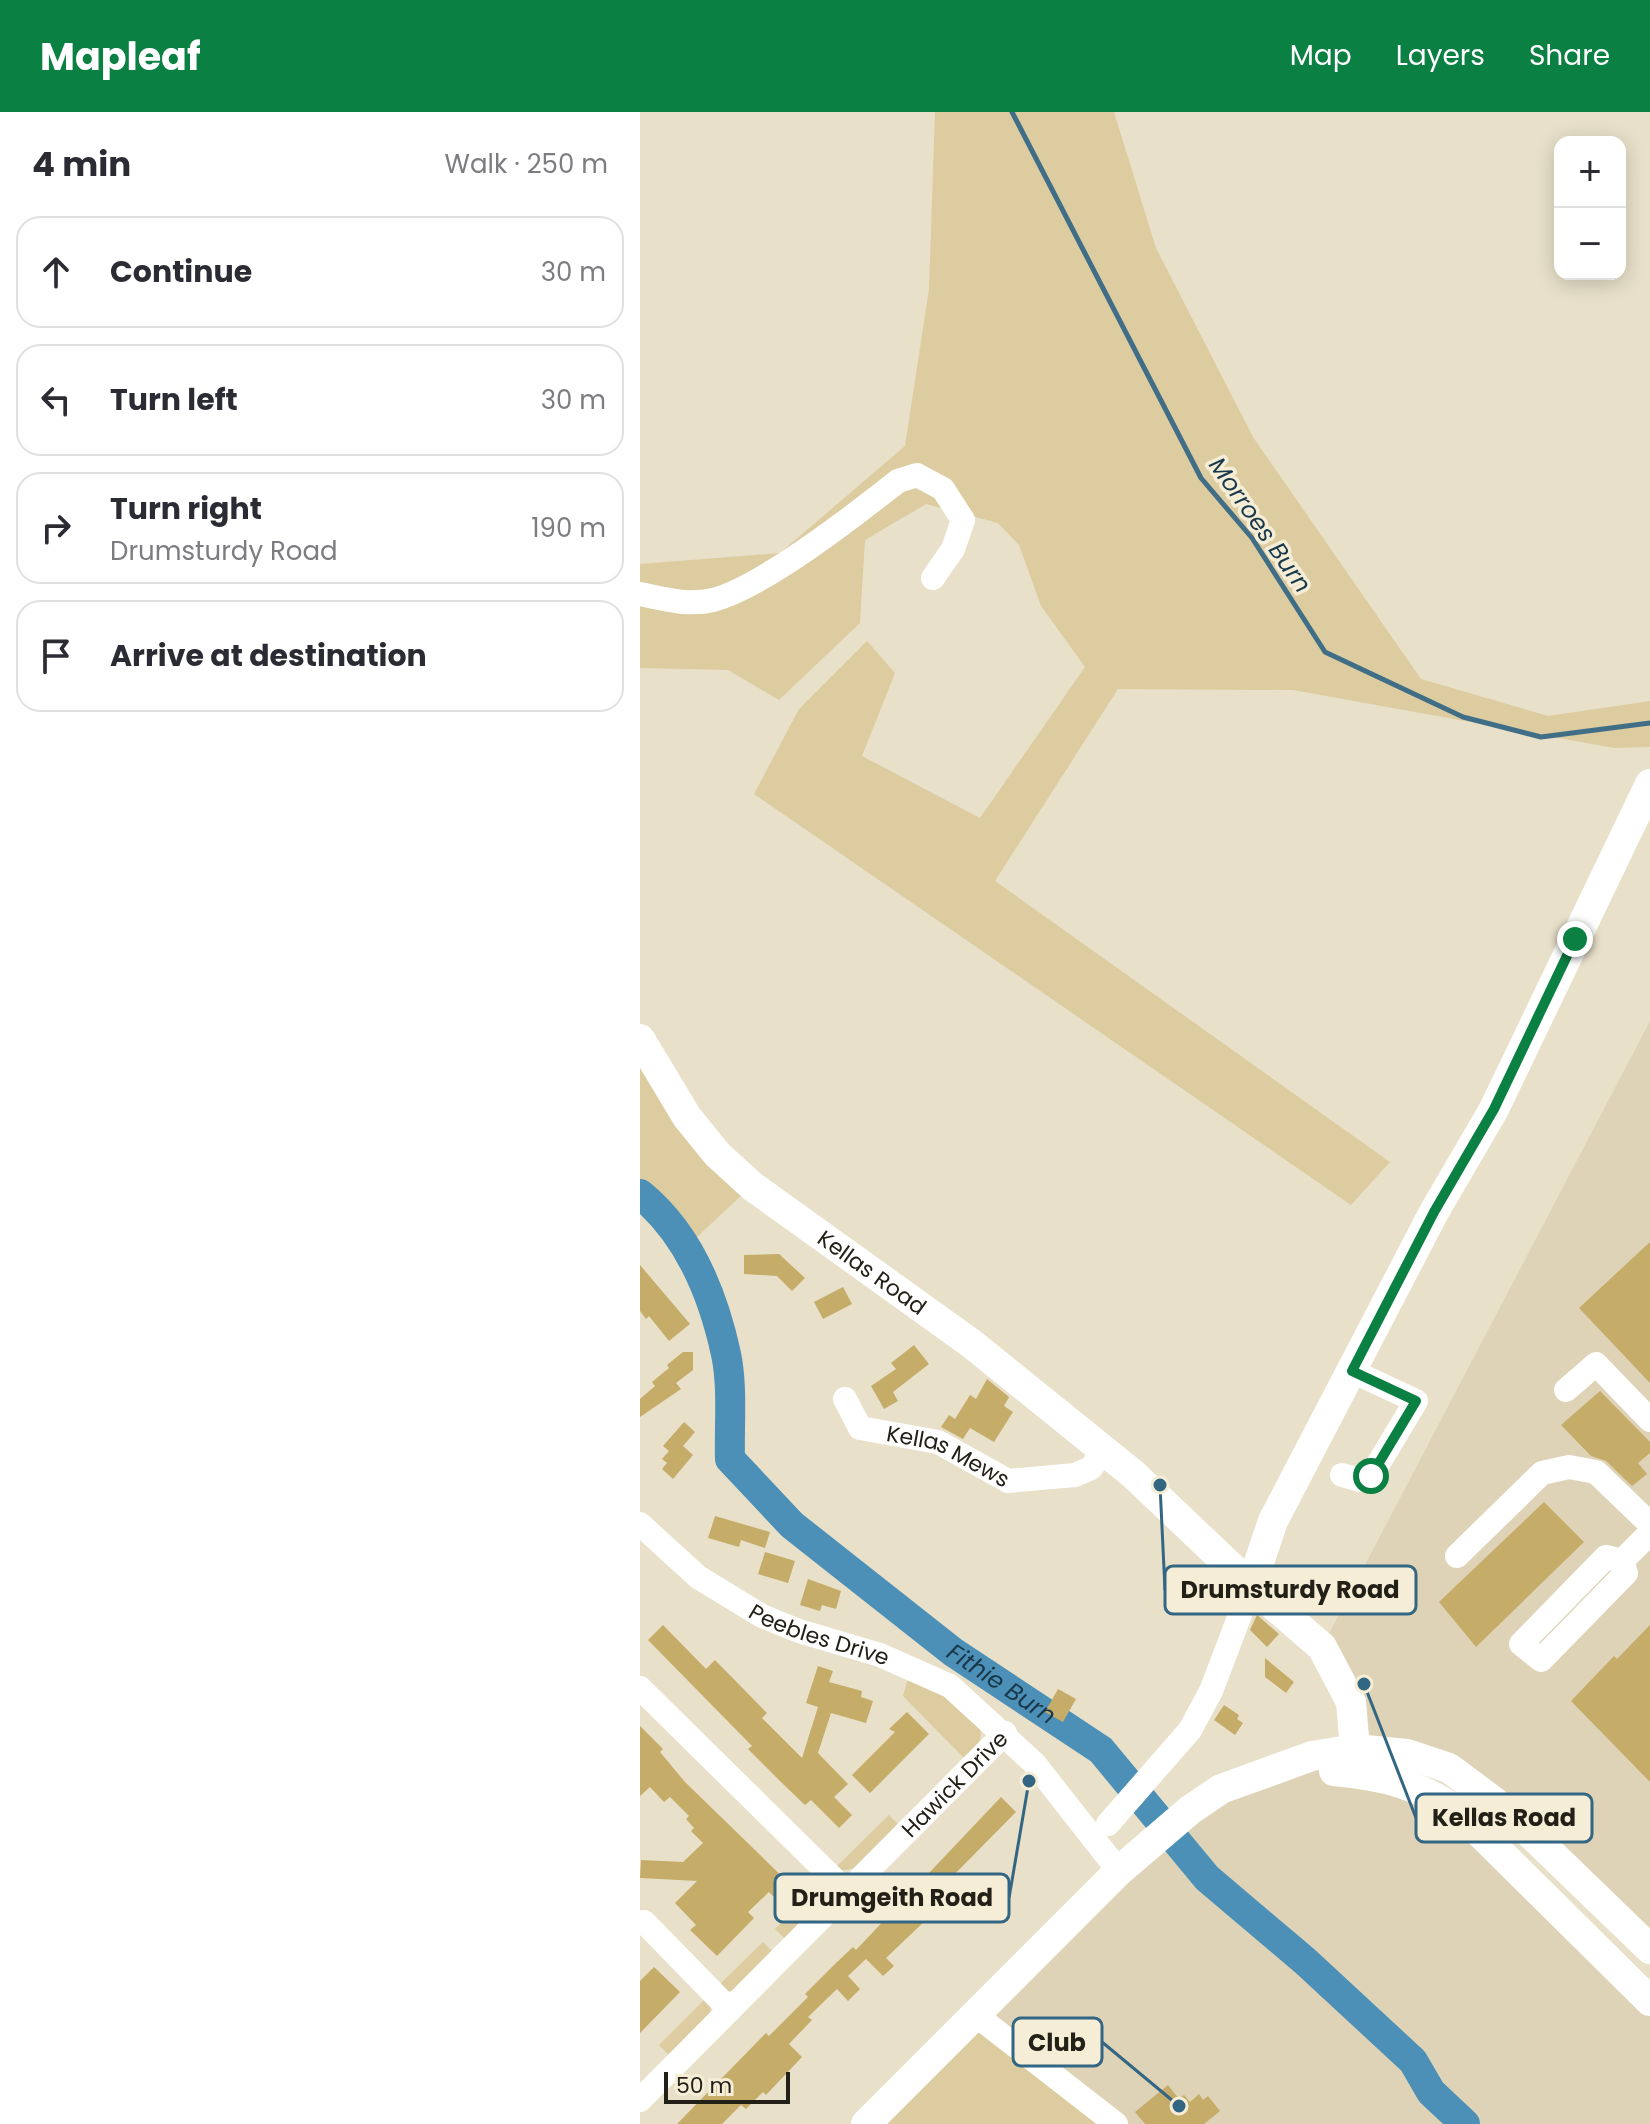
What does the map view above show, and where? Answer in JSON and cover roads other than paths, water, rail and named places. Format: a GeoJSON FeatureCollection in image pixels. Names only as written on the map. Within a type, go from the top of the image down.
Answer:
{"type":"FeatureCollection","features":[{"type":"Feature","properties":{"kind":"main road"},"geometry":{"type":"LineString","coordinates":[[1251,1586],[1273,1521],[1434,1212],[1494,1109],[1650,784]]}},
{"type":"Feature","properties":{"kind":"main road","name":"Kellas Road"},"geometry":{"type":"LineString","coordinates":[[640,1039],[687,1117],[717,1154],[752,1186],[972,1344],[1104,1450],[1322,1647],[1351,1702],[1354,1761]]}},
{"type":"Feature","properties":{"kind":"main road"},"geometry":{"type":"LineString","coordinates":[[866,2124],[1119,1871],[1190,1810],[1221,1789],[1312,1756],[1354,1761],[1407,1754],[1449,1768],[1480,1789],[1650,1949]]}},
{"type":"Feature","properties":{"kind":"main road"},"geometry":{"type":"LineString","coordinates":[[1354,1761],[1435,1795],[1461,1814],[1650,2001]]}},
{"type":"Feature","properties":{"kind":"street"},"geometry":{"type":"LineString","coordinates":[[640,594],[686,603],[713,600],[753,583],[859,512],[898,481],[917,475],[943,489],[963,520],[953,549],[933,578]]}},
{"type":"Feature","properties":{"kind":"street"},"geometry":{"type":"LineString","coordinates":[[1566,1390],[1596,1364],[1650,1420]]}},
{"type":"Feature","properties":{"kind":"street"},"geometry":{"type":"LineString","coordinates":[[1342,1475],[1360,1480],[1371,1476],[1416,1401],[1352,1371]]}},
{"type":"Feature","properties":{"kind":"street","name":"Kellas Mews"},"geometry":{"type":"LineString","coordinates":[[845,1399],[860,1428],[938,1442],[1008,1481],[1075,1475],[1091,1468],[1104,1450]]}},
{"type":"Feature","properties":{"kind":"street"},"geometry":{"type":"LineString","coordinates":[[1457,1556],[1542,1473],[1569,1467],[1596,1472],[1650,1524]]}},
{"type":"Feature","properties":{"kind":"street","name":"Peebles Drive"},"geometry":{"type":"LineString","coordinates":[[640,1524],[698,1577],[727,1598],[799,1631],[910,1667],[950,1686],[1005,1733]]}},
{"type":"Feature","properties":{"kind":"street"},"geometry":{"type":"LineString","coordinates":[[1622,1561],[1650,1533]]}},
{"type":"Feature","properties":{"kind":"street"},"geometry":{"type":"LineString","coordinates":[[1112,1819],[1162,1775],[1190,1730],[1211,1691],[1251,1586]]}},
{"type":"Feature","properties":{"kind":"street"},"geometry":{"type":"LineString","coordinates":[[640,1688],[847,1892]]}},
{"type":"Feature","properties":{"kind":"street","name":"Hawick Drive"},"geometry":{"type":"LineString","coordinates":[[640,2100],[1005,1733],[1034,1763],[1119,1871]]}},
{"type":"Feature","properties":{"kind":"street"},"geometry":{"type":"LineString","coordinates":[[648,1918],[730,2010]]}},
{"type":"Feature","properties":{"kind":"street"},"geometry":{"type":"LineString","coordinates":[[977,2016],[1059,2068],[1116,2124]]}},
{"type":"Feature","properties":{"kind":"waterway","name":"Morroes Burn"},"geometry":{"type":"LineString","coordinates":[[1012,112],[1201,478],[1252,538],[1325,652],[1463,717],[1541,737],[1650,723]]}},
{"type":"Feature","properties":{"kind":"waterway","name":"Fithie Burn"},"geometry":{"type":"LineString","coordinates":[[640,1194],[672,1227],[685,1246],[714,1309],[728,1367],[730,1459],[792,1525],[953,1652],[1101,1750],[1207,1878],[1305,1961],[1413,2061],[1431,2092],[1465,2124]]}},
{"type":"Feature","properties":{"kind":"place","name":"Drumsturdy Road"},"geometry":{"type":"Point","coordinates":[1160,1485]}},
{"type":"Feature","properties":{"kind":"place","name":"Kellas Road"},"geometry":{"type":"Point","coordinates":[1364,1684]}},
{"type":"Feature","properties":{"kind":"place","name":"Drumgeith Road"},"geometry":{"type":"Point","coordinates":[1029,1781]}},
{"type":"Feature","properties":{"kind":"place","name":"Club"},"geometry":{"type":"Point","coordinates":[1179,2106]}}]}
